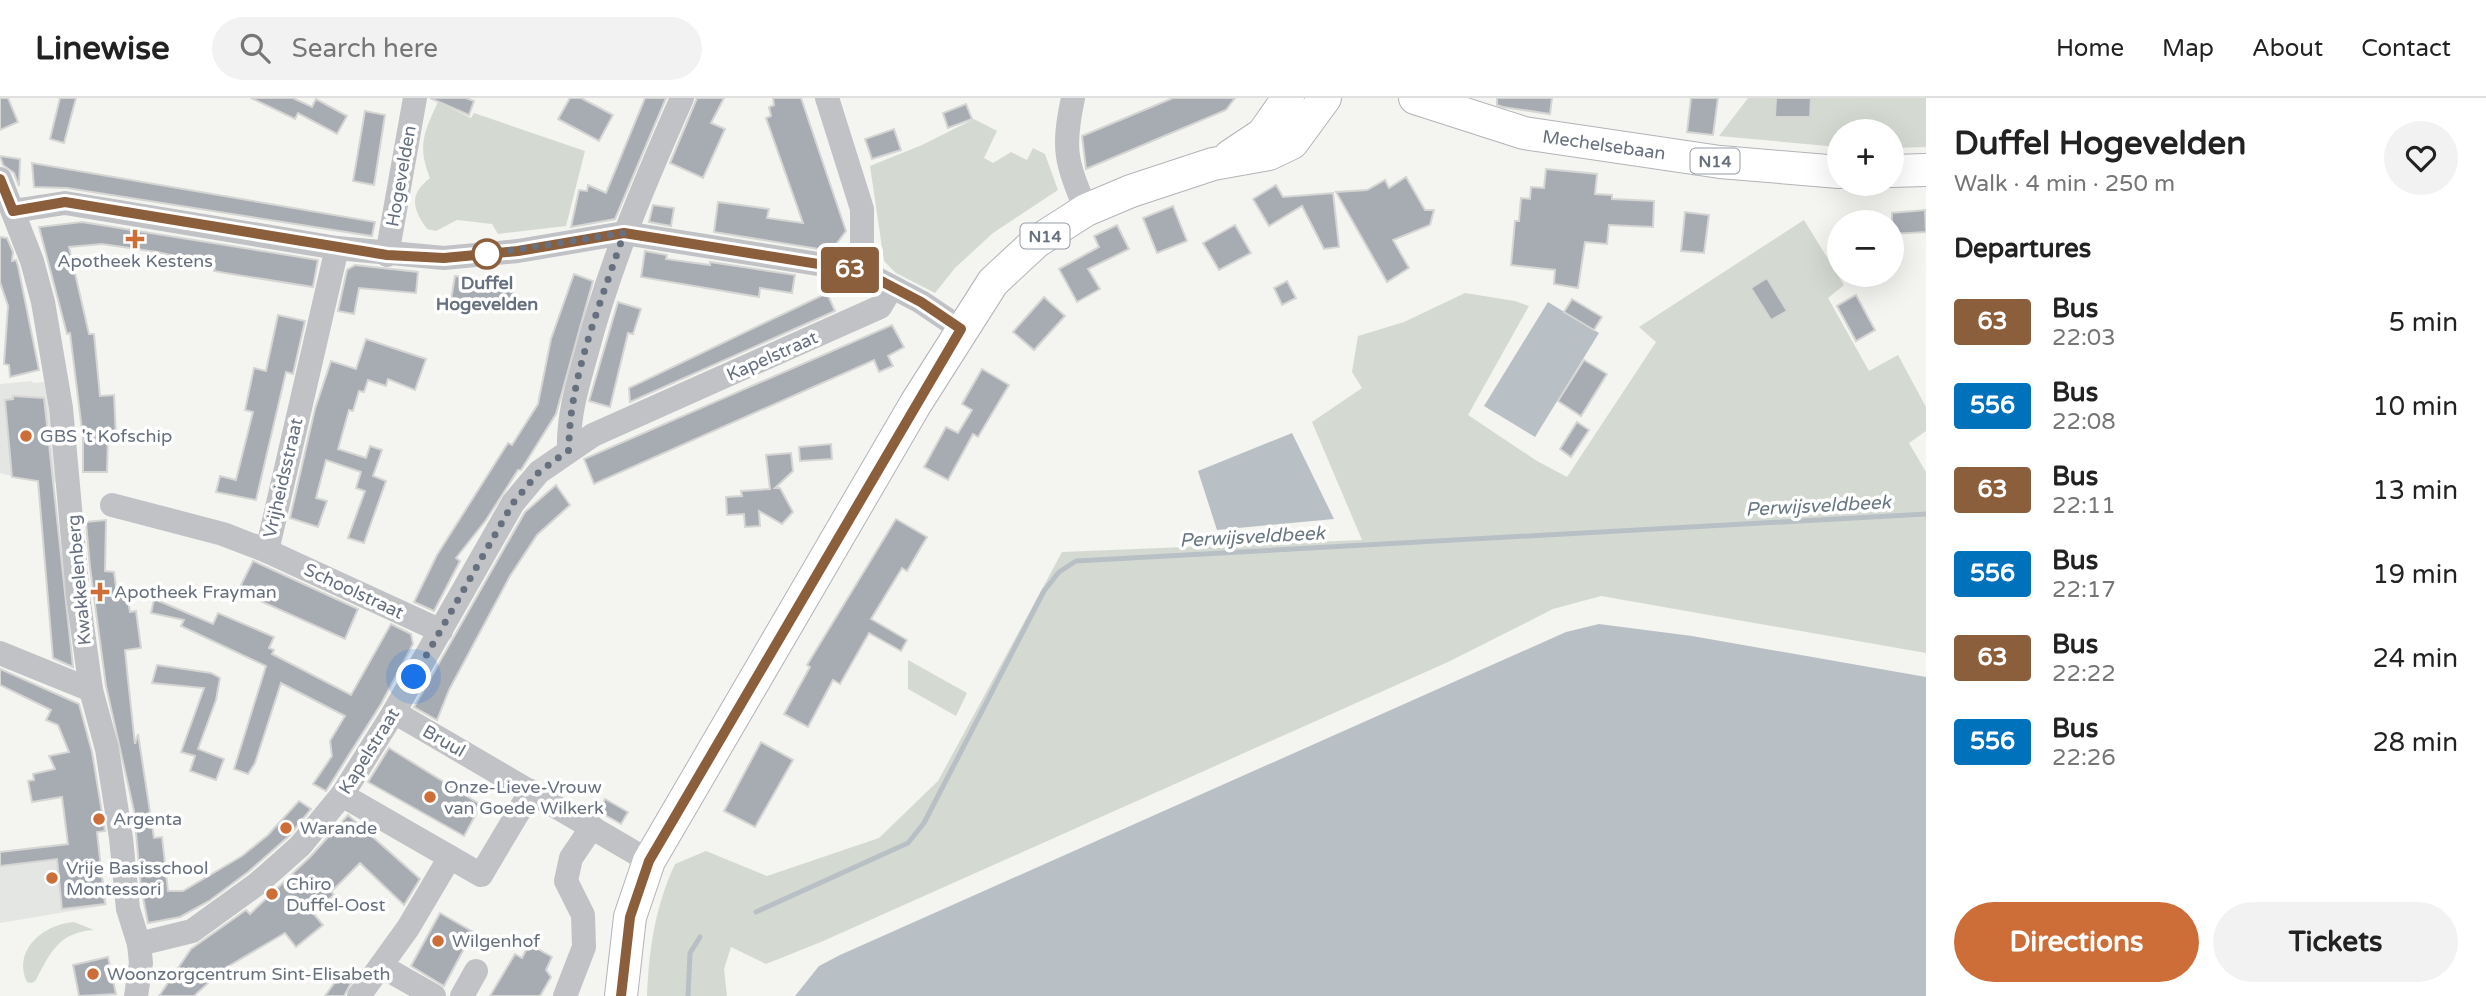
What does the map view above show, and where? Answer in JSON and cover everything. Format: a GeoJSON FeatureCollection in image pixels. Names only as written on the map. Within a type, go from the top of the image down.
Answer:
{"type":"FeatureCollection","features":[{"type":"Feature","properties":{"kind":"main road","name":"N14"},"geometry":{"type":"LineString","coordinates":[[621,996],[630,917],[649,861],[961,329],[993,282],[1036,242],[1086,210],[1131,191],[1213,164],[1248,147],[1263,134],[1288,98]]}},
{"type":"Feature","properties":{"kind":"main road","name":"N14"},"geometry":{"type":"LineString","coordinates":[[1213,164],[1269,154],[1292,143],[1325,98]]}},
{"type":"Feature","properties":{"kind":"main road","name":"Mechelsebaan"},"geometry":{"type":"LineString","coordinates":[[1415,98],[1524,133],[1720,162],[1827,171]]}},
{"type":"Feature","properties":{"kind":"main road"},"geometry":{"type":"LineString","coordinates":[[1904,171],[1926,170]]}},
{"type":"Feature","properties":{"kind":"street","name":"Hogevelden"},"geometry":{"type":"LineString","coordinates":[[387,255],[415,98]]}},
{"type":"Feature","properties":{"kind":"street"},"geometry":{"type":"LineString","coordinates":[[569,450],[569,419],[594,323],[624,233],[682,98]]}},
{"type":"Feature","properties":{"kind":"street"},"geometry":{"type":"LineString","coordinates":[[827,98],[862,209],[862,271]]}},
{"type":"Feature","properties":{"kind":"street"},"geometry":{"type":"LineString","coordinates":[[1073,98],[1065,138],[1070,172],[1086,210]]}},
{"type":"Feature","properties":{"kind":"street","name":"Kwakkelenberg"},"geometry":{"type":"LineString","coordinates":[[0,179],[43,302],[61,408],[78,596],[91,690],[107,749],[121,838],[128,909],[139,944],[141,963],[136,996]]}},
{"type":"Feature","properties":{"kind":"street"},"geometry":{"type":"LineString","coordinates":[[12,218],[65,202],[337,248],[387,255],[444,258],[518,251],[624,233],[862,271],[961,329]]}},
{"type":"Feature","properties":{"kind":"street","name":"Vrijheidsstraat"},"geometry":{"type":"LineString","coordinates":[[112,505],[223,534],[267,551],[337,248]]}},
{"type":"Feature","properties":{"kind":"street","name":"Kapelstraat"},"geometry":{"type":"LineString","coordinates":[[139,944],[192,931],[257,884],[300,846],[342,795],[394,712],[513,503],[539,472],[593,435],[880,307],[892,287]]}},
{"type":"Feature","properties":{"kind":"street","name":"Schoolstraat"},"geometry":{"type":"LineString","coordinates":[[267,551],[440,631]]}},
{"type":"Feature","properties":{"kind":"street"},"geometry":{"type":"LineString","coordinates":[[0,653],[91,690]]}},
{"type":"Feature","properties":{"kind":"street","name":"Bruul"},"geometry":{"type":"LineString","coordinates":[[394,712],[649,861]]}},
{"type":"Feature","properties":{"kind":"street"},"geometry":{"type":"LineString","coordinates":[[342,795],[481,875],[531,791]]}},
{"type":"Feature","properties":{"kind":"street"},"geometry":{"type":"LineString","coordinates":[[565,996],[584,947],[583,915],[566,881],[571,858],[592,827]]}},
{"type":"Feature","properties":{"kind":"street"},"geometry":{"type":"LineString","coordinates":[[359,996],[408,928],[450,857]]}},
{"type":"Feature","properties":{"kind":"street"},"geometry":{"type":"LineString","coordinates":[[381,966],[434,996]]}},
{"type":"Feature","properties":{"kind":"street"},"geometry":{"type":"LineString","coordinates":[[462,996],[476,971]]}},
{"type":"Feature","properties":{"kind":"shaded area"},"geometry":{"type":"Polygon","coordinates":[[[1748,98],[1926,98],[1926,147],[1904,148],[1904,119],[1827,119],[1827,146],[1719,136],[1748,98]]]}},
{"type":"Feature","properties":{"kind":"shaded area"},"geometry":{"type":"Polygon","coordinates":[[[438,102],[471,118],[474,113],[585,151],[566,226],[498,234],[492,224],[457,220],[436,231],[427,229],[418,214],[415,202],[419,190],[430,178],[423,148],[429,122],[438,102]]]}},
{"type":"Feature","properties":{"kind":"shaded area"},"geometry":{"type":"Polygon","coordinates":[[[974,119],[997,131],[984,158],[993,163],[1011,152],[1027,160],[1033,148],[1045,154],[1058,190],[993,233],[955,268],[935,293],[896,273],[884,261],[870,166],[922,145],[974,119]]]}},
{"type":"Feature","properties":{"kind":"shaded area"},"geometry":{"type":"Polygon","coordinates":[[[1804,220],[1827,257],[1827,287],[1842,287],[1828,298],[1869,371],[1898,355],[1926,407],[1926,431],[1909,443],[1926,472],[1926,653],[1601,596],[1553,609],[1448,662],[821,942],[766,964],[731,947],[724,969],[727,996],[647,996],[654,929],[662,896],[675,864],[706,851],[767,876],[879,838],[938,781],[1062,552],[1362,540],[1312,422],[1362,388],[1352,372],[1358,336],[1404,322],[1465,293],[1515,301],[1529,306],[1468,415],[1537,461],[1567,477],[1656,342],[1639,327],[1804,220]]]}},
{"type":"Feature","properties":{"kind":"shaded area"},"geometry":{"type":"Polygon","coordinates":[[[1548,302],[1599,333],[1535,437],[1484,406],[1548,302]]]}},
{"type":"Feature","properties":{"kind":"shaded area","name":"GBS 't Kofschip"},"geometry":{"type":"Polygon","coordinates":[[[46,382],[56,482],[26,480],[0,473],[0,384],[46,382]]]}},
{"type":"Feature","properties":{"kind":"shaded area"},"geometry":{"type":"Polygon","coordinates":[[[1292,433],[1334,519],[1217,530],[1198,471],[1292,433]]]}},
{"type":"Feature","properties":{"kind":"shaded area"},"geometry":{"type":"Polygon","coordinates":[[[1599,624],[1692,636],[1926,677],[1926,996],[795,996],[819,966],[840,955],[1566,632],[1599,624]]]}},
{"type":"Feature","properties":{"kind":"shaded area"},"geometry":{"type":"Polygon","coordinates":[[[908,660],[967,693],[956,716],[908,689],[908,660]]]}},
{"type":"Feature","properties":{"kind":"shaded area","name":"Vrije Basisschool Montessori"},"geometry":{"type":"Polygon","coordinates":[[[98,841],[107,905],[0,923],[0,852],[98,841]]]}},
{"type":"Feature","properties":{"kind":"shaded area"},"geometry":{"type":"Polygon","coordinates":[[[74,922],[94,930],[64,939],[52,952],[36,980],[27,982],[24,959],[34,940],[52,928],[74,922]]]}},
{"type":"Feature","properties":{"kind":"building"},"geometry":{"type":"Polygon","coordinates":[[[0,98],[8,98],[18,122],[0,130],[0,98]]]}},
{"type":"Feature","properties":{"kind":"building"},"geometry":{"type":"Polygon","coordinates":[[[60,98],[76,98],[64,143],[50,139],[60,98]]]}},
{"type":"Feature","properties":{"kind":"building"},"geometry":{"type":"Polygon","coordinates":[[[251,98],[293,98],[312,107],[316,99],[347,116],[337,134],[298,113],[295,119],[251,98]]]}},
{"type":"Feature","properties":{"kind":"building"},"geometry":{"type":"Polygon","coordinates":[[[430,98],[466,98],[474,101],[469,115],[430,98]]]}},
{"type":"Feature","properties":{"kind":"building"},"geometry":{"type":"Polygon","coordinates":[[[570,98],[581,98],[613,115],[599,141],[558,119],[570,98]]]}},
{"type":"Feature","properties":{"kind":"building"},"geometry":{"type":"Polygon","coordinates":[[[645,98],[666,98],[615,219],[571,227],[579,190],[587,191],[588,185],[606,193],[645,98]]]}},
{"type":"Feature","properties":{"kind":"building"},"geometry":{"type":"Polygon","coordinates":[[[697,98],[724,98],[711,123],[725,129],[703,178],[670,163],[697,98]]]}},
{"type":"Feature","properties":{"kind":"building"},"geometry":{"type":"Polygon","coordinates":[[[773,98],[801,98],[846,231],[831,251],[714,232],[718,202],[769,209],[767,218],[803,223],[766,118],[771,116],[769,107],[774,105],[773,98]]]}},
{"type":"Feature","properties":{"kind":"building"},"geometry":{"type":"Polygon","coordinates":[[[1173,98],[1235,98],[1226,110],[1086,169],[1082,136],[1173,98]]]}},
{"type":"Feature","properties":{"kind":"building"},"geometry":{"type":"Polygon","coordinates":[[[1497,98],[1552,98],[1550,114],[1503,107],[1497,105],[1497,98]]]}},
{"type":"Feature","properties":{"kind":"building"},"geometry":{"type":"Polygon","coordinates":[[[1691,98],[1718,98],[1713,135],[1687,132],[1691,98]]]}},
{"type":"Feature","properties":{"kind":"building"},"geometry":{"type":"Polygon","coordinates":[[[1776,98],[1811,98],[1810,117],[1775,117],[1776,98]]]}},
{"type":"Feature","properties":{"kind":"building"},"geometry":{"type":"Polygon","coordinates":[[[966,104],[972,119],[948,128],[943,113],[966,104]]]}},
{"type":"Feature","properties":{"kind":"building"},"geometry":{"type":"Polygon","coordinates":[[[365,111],[385,115],[374,185],[353,181],[365,111]]]}},
{"type":"Feature","properties":{"kind":"building"},"geometry":{"type":"Polygon","coordinates":[[[894,129],[901,150],[872,159],[865,139],[894,129]]]}},
{"type":"Feature","properties":{"kind":"building"},"geometry":{"type":"Polygon","coordinates":[[[0,156],[20,159],[19,186],[14,173],[3,165],[0,156]]]}},
{"type":"Feature","properties":{"kind":"building"},"geometry":{"type":"Polygon","coordinates":[[[32,163],[375,222],[372,236],[67,188],[34,187],[32,163]]]}},
{"type":"Feature","properties":{"kind":"building"},"geometry":{"type":"Polygon","coordinates":[[[1546,169],[1597,174],[1595,194],[1612,195],[1612,199],[1654,201],[1653,227],[1609,225],[1607,244],[1585,242],[1578,288],[1554,284],[1555,270],[1511,265],[1515,221],[1519,221],[1521,198],[1530,199],[1531,187],[1544,188],[1546,169]]]}},
{"type":"Feature","properties":{"kind":"building"},"geometry":{"type":"Polygon","coordinates":[[[1406,177],[1425,210],[1434,210],[1430,225],[1393,240],[1409,268],[1387,282],[1336,192],[1367,190],[1385,180],[1389,188],[1406,177]]]}},
{"type":"Feature","properties":{"kind":"building"},"geometry":{"type":"Polygon","coordinates":[[[1276,185],[1283,197],[1333,193],[1339,247],[1324,249],[1302,206],[1269,226],[1253,199],[1276,185]]]}},
{"type":"Feature","properties":{"kind":"building"},"geometry":{"type":"Polygon","coordinates":[[[653,205],[674,208],[671,226],[649,222],[653,205]]]}},
{"type":"Feature","properties":{"kind":"building"},"geometry":{"type":"Polygon","coordinates":[[[1173,206],[1187,241],[1157,253],[1143,218],[1173,206]]]}},
{"type":"Feature","properties":{"kind":"building"},"geometry":{"type":"Polygon","coordinates":[[[1925,210],[1926,232],[1904,233],[1904,212],[1925,210]]]}},
{"type":"Feature","properties":{"kind":"building"},"geometry":{"type":"Polygon","coordinates":[[[1685,212],[1709,215],[1704,253],[1681,251],[1685,212]]]}},
{"type":"Feature","properties":{"kind":"building"},"geometry":{"type":"Polygon","coordinates":[[[82,222],[318,260],[313,287],[214,271],[215,265],[157,252],[102,244],[69,247],[89,334],[94,334],[100,396],[114,395],[116,436],[108,436],[107,472],[83,472],[83,438],[70,333],[67,334],[39,227],[82,222]]]}},
{"type":"Feature","properties":{"kind":"building"},"geometry":{"type":"Polygon","coordinates":[[[1117,225],[1129,249],[1088,269],[1100,289],[1077,302],[1059,269],[1099,247],[1094,236],[1117,225]]]}},
{"type":"Feature","properties":{"kind":"building"},"geometry":{"type":"Polygon","coordinates":[[[1235,225],[1251,253],[1219,270],[1203,243],[1235,225]]]}},
{"type":"Feature","properties":{"kind":"building"},"geometry":{"type":"Polygon","coordinates":[[[0,237],[7,238],[13,252],[12,261],[16,260],[18,266],[39,370],[10,377],[9,365],[4,364],[8,306],[0,282],[0,237]]]}},
{"type":"Feature","properties":{"kind":"building"},"geometry":{"type":"Polygon","coordinates":[[[645,251],[667,255],[666,259],[710,265],[710,262],[795,275],[792,293],[760,288],[759,297],[641,277],[645,251]]]}},
{"type":"Feature","properties":{"kind":"building"},"geometry":{"type":"Polygon","coordinates":[[[355,265],[418,272],[416,293],[359,288],[354,314],[338,311],[347,270],[355,265]]]}},
{"type":"Feature","properties":{"kind":"building"},"geometry":{"type":"Polygon","coordinates":[[[574,274],[593,281],[556,414],[521,470],[518,470],[486,520],[456,558],[460,561],[434,611],[414,602],[437,555],[508,443],[512,445],[538,404],[551,339],[574,274]]]}},
{"type":"Feature","properties":{"kind":"building"},"geometry":{"type":"Polygon","coordinates":[[[455,276],[514,282],[511,308],[471,303],[470,309],[450,306],[455,276]]]}},
{"type":"Feature","properties":{"kind":"building"},"geometry":{"type":"Polygon","coordinates":[[[1767,278],[1787,311],[1771,320],[1751,288],[1767,278]]]}},
{"type":"Feature","properties":{"kind":"building"},"geometry":{"type":"Polygon","coordinates":[[[1287,281],[1296,298],[1282,305],[1274,288],[1287,281]]]}},
{"type":"Feature","properties":{"kind":"building"},"geometry":{"type":"Polygon","coordinates":[[[827,293],[835,311],[630,402],[629,388],[827,293]]]}},
{"type":"Feature","properties":{"kind":"building"},"geometry":{"type":"Polygon","coordinates":[[[1856,295],[1875,330],[1856,341],[1837,306],[1856,295]]]}},
{"type":"Feature","properties":{"kind":"building"},"geometry":{"type":"Polygon","coordinates":[[[1044,297],[1065,316],[1034,350],[1013,332],[1044,297]]]}},
{"type":"Feature","properties":{"kind":"building"},"geometry":{"type":"Polygon","coordinates":[[[1572,299],[1602,317],[1594,330],[1564,312],[1572,299]]]}},
{"type":"Feature","properties":{"kind":"building"},"geometry":{"type":"Polygon","coordinates":[[[618,302],[641,309],[633,334],[628,333],[610,407],[589,401],[618,302]]]}},
{"type":"Feature","properties":{"kind":"building"},"geometry":{"type":"Polygon","coordinates":[[[278,315],[305,321],[293,374],[286,372],[256,500],[216,492],[220,476],[236,480],[253,412],[245,410],[254,368],[266,371],[278,315]]]}},
{"type":"Feature","properties":{"kind":"building"},"geometry":{"type":"Polygon","coordinates":[[[892,325],[904,347],[888,356],[893,366],[879,372],[874,360],[594,484],[584,459],[892,325]]]}},
{"type":"Feature","properties":{"kind":"building"},"geometry":{"type":"Polygon","coordinates":[[[366,339],[426,359],[415,390],[388,379],[386,386],[368,380],[364,392],[359,391],[353,411],[349,410],[338,449],[366,458],[370,446],[382,450],[373,476],[386,481],[364,543],[348,538],[365,491],[356,488],[361,472],[326,460],[316,498],[327,501],[318,527],[290,518],[315,409],[331,361],[356,369],[366,339]]]}},
{"type":"Feature","properties":{"kind":"building"},"geometry":{"type":"Polygon","coordinates":[[[1584,360],[1607,374],[1581,416],[1558,401],[1584,360]]]}},
{"type":"Feature","properties":{"kind":"building"},"geometry":{"type":"Polygon","coordinates":[[[982,369],[1009,385],[978,437],[973,434],[948,480],[924,467],[946,427],[958,433],[972,410],[962,404],[982,369]]]}},
{"type":"Feature","properties":{"kind":"building"},"geometry":{"type":"Polygon","coordinates":[[[13,396],[44,398],[73,667],[53,658],[38,481],[12,477],[5,400],[13,399],[13,396]]]}},
{"type":"Feature","properties":{"kind":"building"},"geometry":{"type":"Polygon","coordinates":[[[1577,422],[1589,430],[1571,457],[1560,449],[1577,422]]]}},
{"type":"Feature","properties":{"kind":"building"},"geometry":{"type":"Polygon","coordinates":[[[831,444],[832,459],[800,461],[799,447],[831,444]]]}},
{"type":"Feature","properties":{"kind":"building"},"geometry":{"type":"Polygon","coordinates":[[[791,453],[793,471],[775,488],[780,488],[793,512],[782,524],[759,511],[760,526],[745,527],[744,514],[727,515],[726,497],[742,496],[741,491],[770,489],[766,455],[791,453]]]}},
{"type":"Feature","properties":{"kind":"building"},"geometry":{"type":"Polygon","coordinates":[[[556,485],[570,505],[537,535],[510,576],[449,690],[437,720],[414,707],[525,512],[556,485]]]}},
{"type":"Feature","properties":{"kind":"building"},"geometry":{"type":"Polygon","coordinates":[[[896,519],[927,537],[907,571],[902,568],[871,619],[907,640],[901,651],[869,633],[840,684],[833,680],[808,727],[784,714],[810,667],[807,665],[896,519]]]}},
{"type":"Feature","properties":{"kind":"building"},"geometry":{"type":"Polygon","coordinates":[[[106,520],[105,571],[114,572],[117,594],[127,595],[130,612],[136,611],[141,648],[125,650],[135,744],[138,734],[154,838],[162,837],[168,891],[183,891],[242,856],[268,835],[299,801],[311,809],[289,836],[209,901],[180,917],[148,923],[141,887],[134,811],[106,686],[90,567],[86,522],[106,520]]]}},
{"type":"Feature","properties":{"kind":"building"},"geometry":{"type":"Polygon","coordinates":[[[253,561],[358,609],[345,639],[238,591],[253,561]]]}},
{"type":"Feature","properties":{"kind":"building"},"geometry":{"type":"Polygon","coordinates":[[[154,599],[213,624],[218,613],[274,637],[269,648],[274,650],[272,654],[351,695],[391,624],[411,634],[413,644],[381,704],[326,791],[313,784],[332,756],[330,741],[345,716],[281,683],[255,763],[248,774],[234,769],[266,666],[181,626],[184,620],[151,613],[154,599]]]}},
{"type":"Feature","properties":{"kind":"building"},"geometry":{"type":"Polygon","coordinates":[[[157,665],[211,673],[220,678],[216,700],[198,749],[224,759],[216,780],[190,771],[195,756],[181,752],[204,688],[152,683],[157,665]]]}},
{"type":"Feature","properties":{"kind":"building"},"geometry":{"type":"Polygon","coordinates":[[[0,669],[79,704],[92,752],[105,831],[97,832],[105,904],[62,909],[57,859],[0,866],[0,852],[68,844],[62,797],[32,802],[28,781],[34,780],[33,774],[55,769],[49,756],[69,752],[58,725],[46,720],[51,710],[0,685],[0,669]]]}},
{"type":"Feature","properties":{"kind":"building"},"geometry":{"type":"Polygon","coordinates":[[[761,742],[793,760],[755,827],[724,811],[761,742]]]}},
{"type":"Feature","properties":{"kind":"building","name":"Onze-Lieve-Vrouw van Goede Wilkerk"},"geometry":{"type":"Polygon","coordinates":[[[389,748],[481,805],[464,836],[368,782],[389,748]]]}},
{"type":"Feature","properties":{"kind":"building"},"geometry":{"type":"Polygon","coordinates":[[[605,799],[628,812],[621,824],[598,811],[605,799]]]}},
{"type":"Feature","properties":{"kind":"building"},"geometry":{"type":"Polygon","coordinates":[[[348,815],[420,879],[404,905],[360,863],[331,892],[334,895],[313,913],[323,925],[296,947],[285,933],[222,970],[194,996],[159,996],[191,949],[246,910],[250,914],[310,857],[348,815]]]}},
{"type":"Feature","properties":{"kind":"building"},"geometry":{"type":"Polygon","coordinates":[[[440,913],[473,932],[444,986],[411,966],[440,913]]]}},
{"type":"Feature","properties":{"kind":"building"},"geometry":{"type":"Polygon","coordinates":[[[529,944],[552,957],[546,970],[551,977],[540,996],[490,996],[515,954],[522,958],[529,944]]]}},
{"type":"Feature","properties":{"kind":"building","name":"Woonzorgcentrum Sint-Elisabeth"},"geometry":{"type":"Polygon","coordinates":[[[108,957],[116,994],[79,996],[73,965],[108,957]]]}},
{"type":"Feature","properties":{"kind":"building"},"geometry":{"type":"Polygon","coordinates":[[[343,971],[354,978],[344,996],[325,996],[343,971]]]}},
{"type":"Feature","properties":{"kind":"waterway","name":"Perwijsveldbeek"},"geometry":{"type":"LineString","coordinates":[[756,912],[908,843],[924,823],[1044,591],[1059,572],[1076,561],[1926,514]]}},
{"type":"Feature","properties":{"kind":"waterway","name":"Perwijsveldbeek"},"geometry":{"type":"LineString","coordinates":[[688,996],[690,953],[700,937]]}},
{"type":"Feature","properties":{"kind":"bus line","name":"63"},"geometry":{"type":"LineString","coordinates":[[0,179],[13,211],[65,202],[387,255],[444,258],[518,251],[596,240],[624,233],[862,271],[921,302],[961,329],[649,861],[630,917],[621,996]]}},
{"type":"Feature","properties":{"kind":"place","name":"Apotheek Kestens"},"geometry":{"type":"Point","coordinates":[135,239]}},
{"type":"Feature","properties":{"kind":"place","name":"Duffel Hogevelden"},"geometry":{"type":"Point","coordinates":[487,254]}},
{"type":"Feature","properties":{"kind":"place","name":"GBS 't Kofschip"},"geometry":{"type":"Point","coordinates":[26,436]}},
{"type":"Feature","properties":{"kind":"place","name":"Apotheek Frayman"},"geometry":{"type":"Point","coordinates":[100,592]}},
{"type":"Feature","properties":{"kind":"place","name":"Onze-Lieve-Vrouw van Goede Wilkerk"},"geometry":{"type":"Point","coordinates":[430,797]}},
{"type":"Feature","properties":{"kind":"place","name":"Argenta"},"geometry":{"type":"Point","coordinates":[99,819]}},
{"type":"Feature","properties":{"kind":"place","name":"Warande"},"geometry":{"type":"Point","coordinates":[286,828]}},
{"type":"Feature","properties":{"kind":"place","name":"Vrije Basisschool Montessori"},"geometry":{"type":"Point","coordinates":[52,878]}},
{"type":"Feature","properties":{"kind":"place","name":"Chiro Duffel-Oost"},"geometry":{"type":"Point","coordinates":[272,894]}},
{"type":"Feature","properties":{"kind":"place","name":"Wilgenhof"},"geometry":{"type":"Point","coordinates":[438,941]}},
{"type":"Feature","properties":{"kind":"place","name":"Woonzorgcentrum Sint-Elisabeth"},"geometry":{"type":"Point","coordinates":[93,974]}},
{"type":"Feature","properties":{"kind":"route"},"geometry":{"type":"LineString","coordinates":[[414,677],[513,503],[539,472],[569,450],[569,419],[594,323],[624,233],[596,240],[487,254]]}}]}
